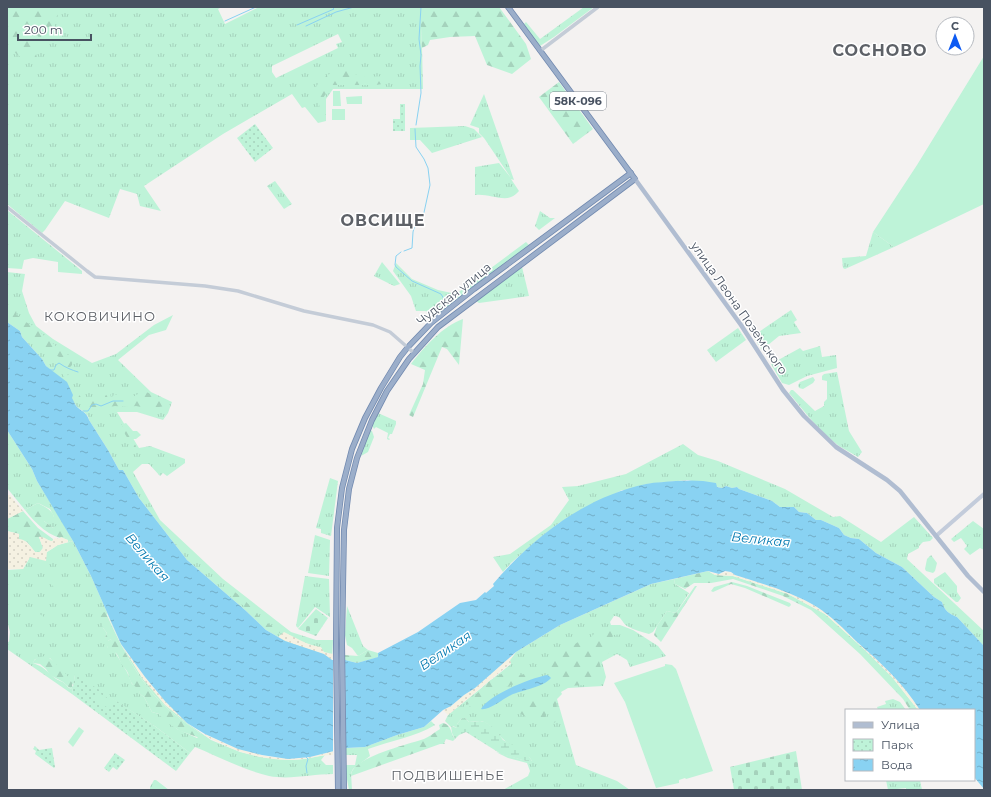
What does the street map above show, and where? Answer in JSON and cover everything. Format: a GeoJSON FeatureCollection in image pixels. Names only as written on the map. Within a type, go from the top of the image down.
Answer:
{"type":"FeatureCollection","features":[{"type":"Feature","properties":{"kind":"highway","name":"улица Леона Поземского"},"geometry":{"type":"LineString","coordinates":[[508,7],[635,179]]}},
{"type":"Feature","properties":{"kind":"highway","name":"Чудская улица"},"geometry":{"type":"LineString","coordinates":[[339,644],[337,540],[338,515],[342,488],[352,449],[365,418],[381,388],[408,347],[436,319],[631,173]]}},
{"type":"Feature","properties":{"kind":"highway","name":"Чудская улица"},"geometry":{"type":"LineString","coordinates":[[339,644],[345,516],[348,500],[359,451],[372,420],[387,391],[414,353],[438,327],[635,179]]}},
{"type":"Feature","properties":{"kind":"highway"},"geometry":{"type":"LineString","coordinates":[[518,257],[520,263],[524,263]]}},
{"type":"Feature","properties":{"kind":"highway"},"geometry":{"type":"LineString","coordinates":[[509,263],[514,265],[514,270]]}},
{"type":"Feature","properties":{"kind":"highway"},"geometry":{"type":"LineString","coordinates":[[341,499],[342,501],[348,500]]}},
{"type":"Feature","properties":{"kind":"highway"},"geometry":{"type":"LineString","coordinates":[[338,515],[343,514],[345,516]]}},
{"type":"Feature","properties":{"kind":"highway"},"geometry":{"type":"LineString","coordinates":[[338,790],[339,644]]}},
{"type":"Feature","properties":{"kind":"highway"},"geometry":{"type":"LineString","coordinates":[[339,644],[344,790]]}},
{"type":"Feature","properties":{"kind":"main road","name":"улица Леона Поземского"},"geometry":{"type":"LineString","coordinates":[[635,179],[741,325],[783,390],[804,416],[836,447],[896,487],[968,576],[984,592]]}},
{"type":"Feature","properties":{"kind":"main road"},"geometry":{"type":"LineString","coordinates":[[936,536],[984,494]]}},
{"type":"Feature","properties":{"kind":"street"},"geometry":{"type":"LineString","coordinates":[[540,51],[598,7]]}},
{"type":"Feature","properties":{"kind":"street"},"geometry":{"type":"LineString","coordinates":[[7,207],[87,272],[99,278],[205,286],[238,291],[304,311],[373,325],[390,332],[414,353]]}},
{"type":"Feature","properties":{"kind":"green space"},"geometry":{"type":"Polygon","coordinates":[[[7,7],[222,7],[218,9],[225,24],[259,7],[420,7],[423,89],[333,89],[326,99],[326,121],[318,123],[305,107],[302,108],[292,94],[223,134],[144,186],[161,211],[140,206],[137,194],[120,189],[109,218],[65,201],[42,233],[7,204],[7,7]],[[338,34],[272,66],[272,72],[276,78],[338,48],[336,44],[342,42],[338,34]]]}},
{"type":"Feature","properties":{"kind":"green space"},"geometry":{"type":"Polygon","coordinates":[[[7,7],[53,7],[58,15],[54,27],[46,38],[35,34],[34,45],[37,58],[32,61],[20,57],[8,44],[6,33],[7,7]]]}},
{"type":"Feature","properties":{"kind":"green space"},"geometry":{"type":"Polygon","coordinates":[[[420,7],[499,7],[526,44],[531,59],[512,74],[487,65],[475,36],[450,37],[430,40],[428,45],[422,48],[420,7]]]}},
{"type":"Feature","properties":{"kind":"green space"},"geometry":{"type":"Polygon","coordinates":[[[584,7],[594,7],[540,46],[524,24],[526,22],[540,39],[584,7]]]}},
{"type":"Feature","properties":{"kind":"green space"},"geometry":{"type":"Polygon","coordinates":[[[984,56],[984,204],[894,247],[873,232],[917,165],[984,56]]]}},
{"type":"Feature","properties":{"kind":"green space"},"geometry":{"type":"Polygon","coordinates":[[[352,66],[355,74],[364,77],[386,77],[386,80],[382,84],[376,85],[332,85],[323,98],[323,112],[320,110],[318,98],[311,91],[325,77],[341,69],[352,66]]]}},
{"type":"Feature","properties":{"kind":"green space"},"geometry":{"type":"Polygon","coordinates":[[[559,82],[593,129],[573,144],[539,97],[559,82]]]}},
{"type":"Feature","properties":{"kind":"green space"},"geometry":{"type":"Polygon","coordinates":[[[333,91],[340,91],[341,106],[333,106],[333,91]]]}},
{"type":"Feature","properties":{"kind":"green space"},"geometry":{"type":"Polygon","coordinates":[[[484,94],[514,180],[511,179],[519,191],[513,196],[507,198],[475,195],[475,167],[499,163],[511,178],[479,133],[479,128],[470,125],[484,94]]]}},
{"type":"Feature","properties":{"kind":"green space"},"geometry":{"type":"Polygon","coordinates":[[[362,96],[362,104],[347,104],[346,97],[362,96]]]}},
{"type":"Feature","properties":{"kind":"green space"},"geometry":{"type":"Polygon","coordinates":[[[400,104],[405,104],[405,131],[393,131],[393,119],[400,119],[400,104]]]}},
{"type":"Feature","properties":{"kind":"green space"},"geometry":{"type":"Polygon","coordinates":[[[332,109],[345,109],[345,120],[332,120],[332,109]]]}},
{"type":"Feature","properties":{"kind":"green space"},"geometry":{"type":"Polygon","coordinates":[[[255,124],[273,148],[255,162],[237,138],[255,124]]]}},
{"type":"Feature","properties":{"kind":"green space"},"geometry":{"type":"Polygon","coordinates":[[[465,126],[474,129],[482,137],[432,153],[420,140],[410,140],[410,128],[465,126]]]}},
{"type":"Feature","properties":{"kind":"green space"},"geometry":{"type":"Polygon","coordinates":[[[275,181],[292,204],[284,209],[267,186],[275,181]]]}},
{"type":"Feature","properties":{"kind":"green space"},"geometry":{"type":"Polygon","coordinates":[[[7,210],[82,271],[82,274],[58,272],[58,262],[33,258],[24,260],[22,269],[7,268],[7,210]]]}},
{"type":"Feature","properties":{"kind":"green space"},"geometry":{"type":"Polygon","coordinates":[[[540,211],[550,218],[555,218],[539,230],[535,226],[540,211]]]}},
{"type":"Feature","properties":{"kind":"green space"},"geometry":{"type":"Polygon","coordinates":[[[873,232],[894,247],[845,269],[843,268],[842,258],[866,256],[873,232]]]}},
{"type":"Feature","properties":{"kind":"green space"},"geometry":{"type":"Polygon","coordinates":[[[526,242],[529,245],[438,314],[425,311],[416,311],[411,296],[393,271],[396,263],[412,279],[438,290],[456,294],[526,242]]]}},
{"type":"Feature","properties":{"kind":"green space"},"geometry":{"type":"Polygon","coordinates":[[[382,262],[400,284],[394,286],[374,276],[382,262]]]}},
{"type":"Feature","properties":{"kind":"green space"},"geometry":{"type":"Polygon","coordinates":[[[522,267],[529,296],[479,303],[476,301],[476,300],[522,267]]]}},
{"type":"Feature","properties":{"kind":"green space"},"geometry":{"type":"Polygon","coordinates":[[[7,272],[25,274],[22,291],[29,313],[36,326],[53,339],[92,363],[116,354],[154,325],[173,315],[166,330],[149,335],[118,360],[151,392],[172,402],[168,413],[163,420],[137,412],[117,412],[139,448],[150,446],[185,459],[185,463],[167,476],[163,473],[160,476],[149,464],[142,464],[133,472],[160,520],[223,579],[291,632],[316,640],[333,640],[332,660],[285,641],[266,630],[187,560],[139,498],[123,470],[119,470],[88,416],[77,407],[56,375],[46,366],[42,359],[22,337],[20,331],[7,322],[7,272]]]}},
{"type":"Feature","properties":{"kind":"green space"},"geometry":{"type":"Polygon","coordinates":[[[15,305],[17,309],[16,315],[33,326],[72,359],[72,365],[66,371],[69,378],[65,378],[54,360],[61,361],[61,358],[50,352],[47,348],[39,345],[37,341],[29,335],[27,337],[32,343],[30,344],[21,328],[7,321],[7,315],[11,315],[15,305]]]}},
{"type":"Feature","properties":{"kind":"green space"},"geometry":{"type":"Polygon","coordinates":[[[791,310],[797,320],[794,322],[801,333],[779,336],[762,350],[753,336],[791,310]]]}},
{"type":"Feature","properties":{"kind":"green space"},"geometry":{"type":"Polygon","coordinates":[[[463,319],[459,365],[447,349],[442,347],[413,417],[409,415],[423,384],[425,370],[411,364],[422,350],[441,332],[448,326],[463,319]]]}},
{"type":"Feature","properties":{"kind":"green space"},"geometry":{"type":"Polygon","coordinates":[[[738,328],[746,340],[716,362],[707,350],[738,328]]]}},
{"type":"Feature","properties":{"kind":"green space"},"geometry":{"type":"Polygon","coordinates":[[[820,346],[822,357],[836,355],[837,368],[807,376],[789,385],[782,383],[771,364],[800,348],[803,351],[820,346]]]}},
{"type":"Feature","properties":{"kind":"green space"},"geometry":{"type":"Polygon","coordinates":[[[837,372],[849,431],[862,452],[858,457],[839,446],[825,434],[789,393],[793,390],[815,411],[824,406],[824,402],[827,399],[827,381],[822,380],[822,376],[824,374],[837,372]]]}},
{"type":"Feature","properties":{"kind":"green space"},"geometry":{"type":"Polygon","coordinates":[[[813,377],[815,380],[813,383],[803,389],[799,388],[798,385],[800,382],[813,377]]]}},
{"type":"Feature","properties":{"kind":"green space"},"geometry":{"type":"Polygon","coordinates":[[[76,392],[84,400],[103,401],[105,400],[105,396],[110,392],[111,398],[115,394],[121,399],[129,399],[146,392],[157,396],[165,403],[165,406],[159,407],[156,410],[136,406],[96,407],[90,413],[88,407],[80,404],[77,400],[76,392]]]}},
{"type":"Feature","properties":{"kind":"green space"},"geometry":{"type":"Polygon","coordinates":[[[378,413],[396,421],[392,434],[390,434],[388,438],[390,439],[389,440],[387,439],[388,433],[376,427],[374,429],[372,425],[378,413]]]}},
{"type":"Feature","properties":{"kind":"green space"},"geometry":{"type":"Polygon","coordinates":[[[122,422],[123,424],[126,423],[133,431],[137,431],[141,435],[136,439],[132,439],[136,446],[135,448],[131,445],[124,431],[122,422]]]}},
{"type":"Feature","properties":{"kind":"green space"},"geometry":{"type":"Polygon","coordinates":[[[7,430],[32,469],[37,481],[64,525],[53,528],[44,521],[44,517],[54,517],[50,509],[38,503],[25,510],[7,488],[7,430]]]}},
{"type":"Feature","properties":{"kind":"green space"},"geometry":{"type":"Polygon","coordinates":[[[370,430],[372,431],[374,437],[368,452],[361,456],[370,430]]]}},
{"type":"Feature","properties":{"kind":"green space"},"geometry":{"type":"Polygon","coordinates":[[[683,444],[698,455],[718,461],[785,489],[833,517],[840,516],[881,542],[914,517],[933,538],[930,541],[923,542],[919,548],[908,554],[907,559],[984,631],[984,646],[957,617],[947,611],[942,602],[934,597],[902,567],[876,553],[859,539],[844,535],[839,528],[821,520],[816,520],[807,513],[799,512],[794,507],[780,507],[772,501],[737,487],[732,488],[726,486],[722,488],[688,480],[647,484],[622,490],[559,523],[511,563],[503,572],[493,557],[510,554],[551,525],[569,500],[562,487],[578,486],[626,474],[683,444]]]}},
{"type":"Feature","properties":{"kind":"green space"},"geometry":{"type":"Polygon","coordinates":[[[330,478],[338,481],[331,536],[321,533],[321,529],[316,528],[330,478]]]}},
{"type":"Feature","properties":{"kind":"green space"},"geometry":{"type":"Polygon","coordinates":[[[38,503],[50,510],[54,517],[44,517],[44,521],[53,528],[59,524],[64,525],[73,541],[68,542],[68,540],[49,533],[25,510],[38,503]]]}},
{"type":"Feature","properties":{"kind":"green space"},"geometry":{"type":"Polygon","coordinates":[[[23,511],[38,528],[53,539],[53,541],[50,541],[39,537],[43,548],[40,552],[35,552],[27,542],[18,539],[19,534],[7,531],[7,519],[23,511]]]}},
{"type":"Feature","properties":{"kind":"green space"},"geometry":{"type":"Polygon","coordinates":[[[973,521],[984,529],[984,550],[980,548],[970,555],[964,549],[967,546],[961,538],[954,542],[951,539],[973,521]]]}},
{"type":"Feature","properties":{"kind":"green space"},"geometry":{"type":"Polygon","coordinates":[[[315,535],[330,540],[329,576],[308,573],[315,535]]]}},
{"type":"Feature","properties":{"kind":"green space"},"geometry":{"type":"Polygon","coordinates":[[[73,541],[91,576],[119,640],[107,613],[103,628],[107,633],[105,638],[108,648],[108,641],[111,639],[115,652],[127,672],[132,684],[139,689],[140,694],[144,697],[152,712],[159,714],[177,729],[197,738],[201,734],[174,714],[155,696],[138,674],[122,646],[143,679],[187,723],[211,740],[240,752],[260,757],[290,760],[325,755],[321,760],[326,765],[333,765],[333,774],[293,777],[269,776],[241,767],[195,747],[190,753],[156,727],[75,675],[72,694],[7,649],[7,641],[9,642],[10,632],[7,620],[7,570],[23,569],[30,557],[47,552],[58,545],[73,541]],[[50,658],[35,659],[33,663],[44,669],[71,689],[73,685],[71,681],[50,658]]]}},
{"type":"Feature","properties":{"kind":"green space"},"geometry":{"type":"Polygon","coordinates":[[[931,555],[937,563],[933,573],[926,571],[925,569],[927,559],[931,555]]]}},
{"type":"Feature","properties":{"kind":"green space"},"geometry":{"type":"Polygon","coordinates":[[[55,568],[65,582],[55,589],[45,575],[55,568]]]}},
{"type":"Feature","properties":{"kind":"green space"},"geometry":{"type":"Polygon","coordinates":[[[708,571],[715,575],[733,576],[788,594],[825,614],[892,677],[917,709],[909,709],[903,699],[860,654],[811,610],[783,596],[733,579],[711,583],[694,583],[685,589],[675,584],[674,579],[708,571]]]}},
{"type":"Feature","properties":{"kind":"green space"},"geometry":{"type":"Polygon","coordinates":[[[945,572],[957,586],[957,592],[961,598],[958,602],[956,602],[934,583],[934,579],[945,572]]]}},
{"type":"Feature","properties":{"kind":"green space"},"geometry":{"type":"Polygon","coordinates":[[[305,576],[329,579],[330,617],[315,607],[298,628],[296,626],[305,576]]]}},
{"type":"Feature","properties":{"kind":"green space"},"geometry":{"type":"Polygon","coordinates":[[[674,579],[675,584],[689,593],[676,613],[667,611],[653,632],[649,634],[632,629],[617,616],[614,616],[610,622],[611,625],[620,625],[633,630],[658,646],[666,656],[630,667],[627,660],[617,654],[602,662],[606,677],[603,686],[568,688],[561,692],[562,694],[557,699],[576,765],[617,781],[630,790],[503,790],[528,776],[530,771],[527,763],[508,758],[496,752],[526,761],[532,761],[526,754],[507,742],[484,722],[469,722],[465,718],[462,718],[457,724],[457,728],[453,726],[451,727],[445,721],[448,715],[511,664],[510,660],[516,652],[560,625],[651,584],[674,579]]]}},
{"type":"Feature","properties":{"kind":"green space"},"geometry":{"type":"Polygon","coordinates":[[[732,582],[747,586],[790,603],[791,605],[789,607],[745,588],[731,584],[713,592],[711,591],[714,587],[732,582]]]}},
{"type":"Feature","properties":{"kind":"green space"},"geometry":{"type":"Polygon","coordinates":[[[695,586],[697,586],[661,642],[654,635],[657,626],[667,611],[676,613],[695,586]]]}},
{"type":"Feature","properties":{"kind":"green space"},"geometry":{"type":"Polygon","coordinates":[[[225,589],[235,592],[240,596],[265,622],[279,629],[280,633],[276,634],[263,627],[244,606],[225,592],[225,589]]]}},
{"type":"Feature","properties":{"kind":"green space"},"geometry":{"type":"Polygon","coordinates":[[[347,606],[363,646],[368,650],[358,656],[352,648],[347,645],[345,635],[347,606]]]}},
{"type":"Feature","properties":{"kind":"green space"},"geometry":{"type":"Polygon","coordinates":[[[29,607],[47,619],[41,628],[23,616],[29,607]]]}},
{"type":"Feature","properties":{"kind":"green space"},"geometry":{"type":"Polygon","coordinates":[[[316,609],[328,618],[316,636],[298,629],[316,609]]]}},
{"type":"Feature","properties":{"kind":"green space"},"geometry":{"type":"Polygon","coordinates":[[[104,612],[106,613],[131,662],[146,686],[169,710],[201,734],[200,738],[180,731],[165,721],[159,714],[152,712],[144,697],[129,679],[128,672],[122,665],[117,655],[112,651],[111,639],[108,641],[108,648],[104,640],[107,633],[103,628],[100,617],[104,612]]]}},
{"type":"Feature","properties":{"kind":"green space"},"geometry":{"type":"Polygon","coordinates":[[[602,629],[621,629],[625,632],[624,634],[613,635],[608,653],[599,661],[603,675],[602,680],[585,685],[568,686],[557,693],[556,702],[558,719],[552,724],[553,695],[556,693],[556,689],[560,686],[559,678],[554,669],[543,668],[538,673],[524,678],[509,677],[509,679],[516,683],[499,690],[490,696],[484,703],[478,706],[475,712],[469,707],[476,702],[466,705],[466,702],[480,691],[489,681],[520,665],[519,675],[526,674],[537,666],[544,658],[548,661],[556,658],[557,651],[570,647],[602,629]]]}},
{"type":"Feature","properties":{"kind":"green space"},"geometry":{"type":"Polygon","coordinates":[[[368,650],[378,653],[379,657],[357,663],[345,660],[345,655],[358,656],[368,650]]]}},
{"type":"Feature","properties":{"kind":"green space"},"geometry":{"type":"Polygon","coordinates":[[[46,656],[70,679],[72,683],[71,689],[63,682],[50,675],[40,664],[33,663],[37,658],[46,656]]]}},
{"type":"Feature","properties":{"kind":"green space"},"geometry":{"type":"Polygon","coordinates":[[[665,664],[672,665],[676,669],[713,771],[679,780],[679,783],[656,788],[625,702],[614,683],[665,666],[665,664]]]}},
{"type":"Feature","properties":{"kind":"green space"},"geometry":{"type":"Polygon","coordinates":[[[75,674],[156,727],[190,753],[176,771],[72,694],[75,674]]]}},
{"type":"Feature","properties":{"kind":"green space"},"geometry":{"type":"Polygon","coordinates":[[[99,693],[112,701],[108,708],[95,699],[99,693]]]}},
{"type":"Feature","properties":{"kind":"green space"},"geometry":{"type":"Polygon","coordinates":[[[536,697],[541,697],[547,701],[548,710],[545,719],[541,718],[537,710],[531,711],[531,718],[528,719],[520,713],[517,707],[522,703],[528,704],[536,697]]]}},
{"type":"Feature","properties":{"kind":"green space"},"geometry":{"type":"Polygon","coordinates":[[[893,699],[900,702],[905,709],[878,709],[877,707],[886,704],[885,701],[893,699]]]}},
{"type":"Feature","properties":{"kind":"green space"},"geometry":{"type":"Polygon","coordinates":[[[462,718],[465,718],[469,722],[485,722],[494,728],[503,740],[519,748],[528,755],[532,761],[526,761],[501,754],[466,732],[459,735],[455,739],[451,726],[457,728],[457,724],[462,718]]]}},
{"type":"Feature","properties":{"kind":"green space"},"geometry":{"type":"Polygon","coordinates":[[[431,721],[435,725],[427,729],[411,736],[368,749],[370,756],[353,769],[351,773],[352,790],[349,790],[346,765],[355,765],[357,755],[346,755],[346,748],[365,747],[424,727],[431,721]]]}},
{"type":"Feature","properties":{"kind":"green space"},"geometry":{"type":"Polygon","coordinates":[[[443,723],[449,727],[455,739],[453,741],[446,739],[445,744],[440,744],[351,776],[353,769],[360,763],[394,748],[426,738],[440,729],[439,725],[443,723]]]}},
{"type":"Feature","properties":{"kind":"green space"},"geometry":{"type":"Polygon","coordinates":[[[79,727],[84,731],[73,747],[68,742],[79,727]]]}},
{"type":"Feature","properties":{"kind":"green space"},"geometry":{"type":"Polygon","coordinates":[[[35,746],[39,750],[52,748],[54,768],[35,754],[36,751],[33,749],[35,746]]]}},
{"type":"Feature","properties":{"kind":"green space"},"geometry":{"type":"Polygon","coordinates":[[[796,751],[802,790],[734,790],[730,767],[796,751]]]}},
{"type":"Feature","properties":{"kind":"green space"},"geometry":{"type":"Polygon","coordinates":[[[115,753],[125,760],[117,770],[113,767],[109,772],[104,768],[115,753]]]}},
{"type":"Feature","properties":{"kind":"green space"},"geometry":{"type":"Polygon","coordinates":[[[154,780],[156,780],[169,790],[150,790],[154,780]]]}},
{"type":"Feature","properties":{"kind":"green space"},"geometry":{"type":"Polygon","coordinates":[[[886,781],[920,781],[922,790],[906,790],[906,788],[888,790],[886,781]]]}},
{"type":"Feature","properties":{"kind":"sand"},"geometry":{"type":"Polygon","coordinates":[[[7,495],[10,495],[23,511],[7,519],[7,495]]]}},
{"type":"Feature","properties":{"kind":"sand"},"geometry":{"type":"Polygon","coordinates":[[[7,531],[19,534],[19,539],[26,542],[35,552],[40,552],[43,548],[39,537],[52,541],[55,538],[59,539],[61,537],[68,540],[68,542],[58,545],[47,552],[46,561],[30,557],[23,569],[8,569],[7,531]]]}},
{"type":"Feature","properties":{"kind":"sand"},"geometry":{"type":"Polygon","coordinates":[[[708,571],[718,574],[730,572],[767,585],[807,602],[828,614],[891,673],[919,709],[917,709],[892,677],[825,614],[788,594],[733,576],[715,575],[708,571]]]}},
{"type":"Feature","properties":{"kind":"sand"},"geometry":{"type":"Polygon","coordinates":[[[284,632],[306,643],[321,647],[324,652],[333,654],[332,660],[319,653],[278,637],[284,632]]]}},
{"type":"Feature","properties":{"kind":"sand"},"geometry":{"type":"Polygon","coordinates":[[[121,644],[165,701],[187,723],[165,705],[143,679],[121,644]]]}},
{"type":"Feature","properties":{"kind":"sand"},"geometry":{"type":"Polygon","coordinates":[[[516,652],[510,660],[511,663],[448,715],[443,710],[451,706],[475,688],[516,652]]]}},
{"type":"Feature","properties":{"kind":"sand"},"geometry":{"type":"Polygon","coordinates":[[[205,734],[242,750],[269,757],[312,757],[333,751],[333,755],[296,760],[279,760],[235,750],[204,735],[205,734]]]}},
{"type":"Feature","properties":{"kind":"water","name":"Великая"},"geometry":{"type":"Polygon","coordinates":[[[7,322],[20,331],[22,337],[42,359],[46,366],[67,382],[73,395],[72,398],[77,407],[87,416],[119,470],[123,470],[139,498],[187,560],[266,630],[285,641],[324,654],[332,660],[345,660],[357,663],[378,657],[378,653],[418,632],[460,603],[476,600],[494,586],[493,584],[525,550],[543,535],[581,509],[602,498],[624,490],[657,482],[696,480],[706,481],[716,483],[717,487],[722,488],[726,486],[732,488],[737,487],[772,501],[780,507],[794,507],[799,512],[807,513],[816,520],[821,520],[839,528],[844,535],[859,539],[876,553],[902,567],[934,597],[942,602],[947,611],[957,617],[984,646],[984,789],[975,778],[975,709],[919,709],[891,673],[837,623],[817,607],[767,585],[725,571],[719,574],[708,571],[651,584],[560,625],[516,652],[475,688],[451,706],[443,710],[424,727],[365,747],[346,748],[310,757],[288,759],[238,749],[205,734],[187,723],[165,701],[121,644],[91,576],[73,541],[37,481],[32,469],[7,430],[7,322]]]}},
{"type":"Feature","properties":{"kind":"water"},"geometry":{"type":"Polygon","coordinates":[[[547,675],[551,678],[543,684],[511,695],[488,708],[481,709],[492,698],[501,693],[521,683],[547,675]]]}},
{"type":"Feature","properties":{"kind":"pier"},"geometry":{"type":"Polygon","coordinates":[[[333,658],[345,658],[346,750],[333,753],[333,658]]]}},
{"type":"Feature","properties":{"kind":"waterway"},"geometry":{"type":"LineString","coordinates":[[225,21],[256,7]]}},
{"type":"Feature","properties":{"kind":"waterway"},"geometry":{"type":"LineString","coordinates":[[297,25],[334,9],[332,7]]}},
{"type":"Feature","properties":{"kind":"waterway"},"geometry":{"type":"LineString","coordinates":[[306,26],[336,12],[354,7]]}},
{"type":"Feature","properties":{"kind":"waterway"},"geometry":{"type":"LineString","coordinates":[[416,125],[421,93],[421,55],[419,39],[421,7]]}},
{"type":"Feature","properties":{"kind":"waterway"},"geometry":{"type":"LineString","coordinates":[[404,251],[412,248],[414,228],[421,222],[423,217],[430,185],[428,168],[416,147],[415,129]]}},
{"type":"Feature","properties":{"kind":"waterway"},"geometry":{"type":"LineString","coordinates":[[401,252],[396,256],[396,267],[412,281],[441,294],[447,304]]}},
{"type":"Feature","properties":{"kind":"waterway"},"geometry":{"type":"LineString","coordinates":[[50,370],[54,370],[56,365],[59,363],[78,372]]}},
{"type":"Feature","properties":{"kind":"waterway"},"geometry":{"type":"LineString","coordinates":[[83,411],[88,411],[92,405],[96,404],[101,406],[113,401],[123,401]]}},
{"type":"Feature","properties":{"kind":"waterway"},"geometry":{"type":"LineString","coordinates":[[306,757],[308,759],[306,766],[307,773]]}},
{"type":"Feature","properties":{"kind":"district","name":"СОСНОВО"},"geometry":{"type":"Point","coordinates":[880,50]}},
{"type":"Feature","properties":{"kind":"district","name":"ОВСИЩЕ"},"geometry":{"type":"Point","coordinates":[383,220]}},
{"type":"Feature","properties":{"kind":"district","name":"КОКОВИЧИНО"},"geometry":{"type":"Point","coordinates":[100,316]}},
{"type":"Feature","properties":{"kind":"district","name":"ПОДВИШЕНЬЕ"},"geometry":{"type":"Point","coordinates":[448,775]}}]}
